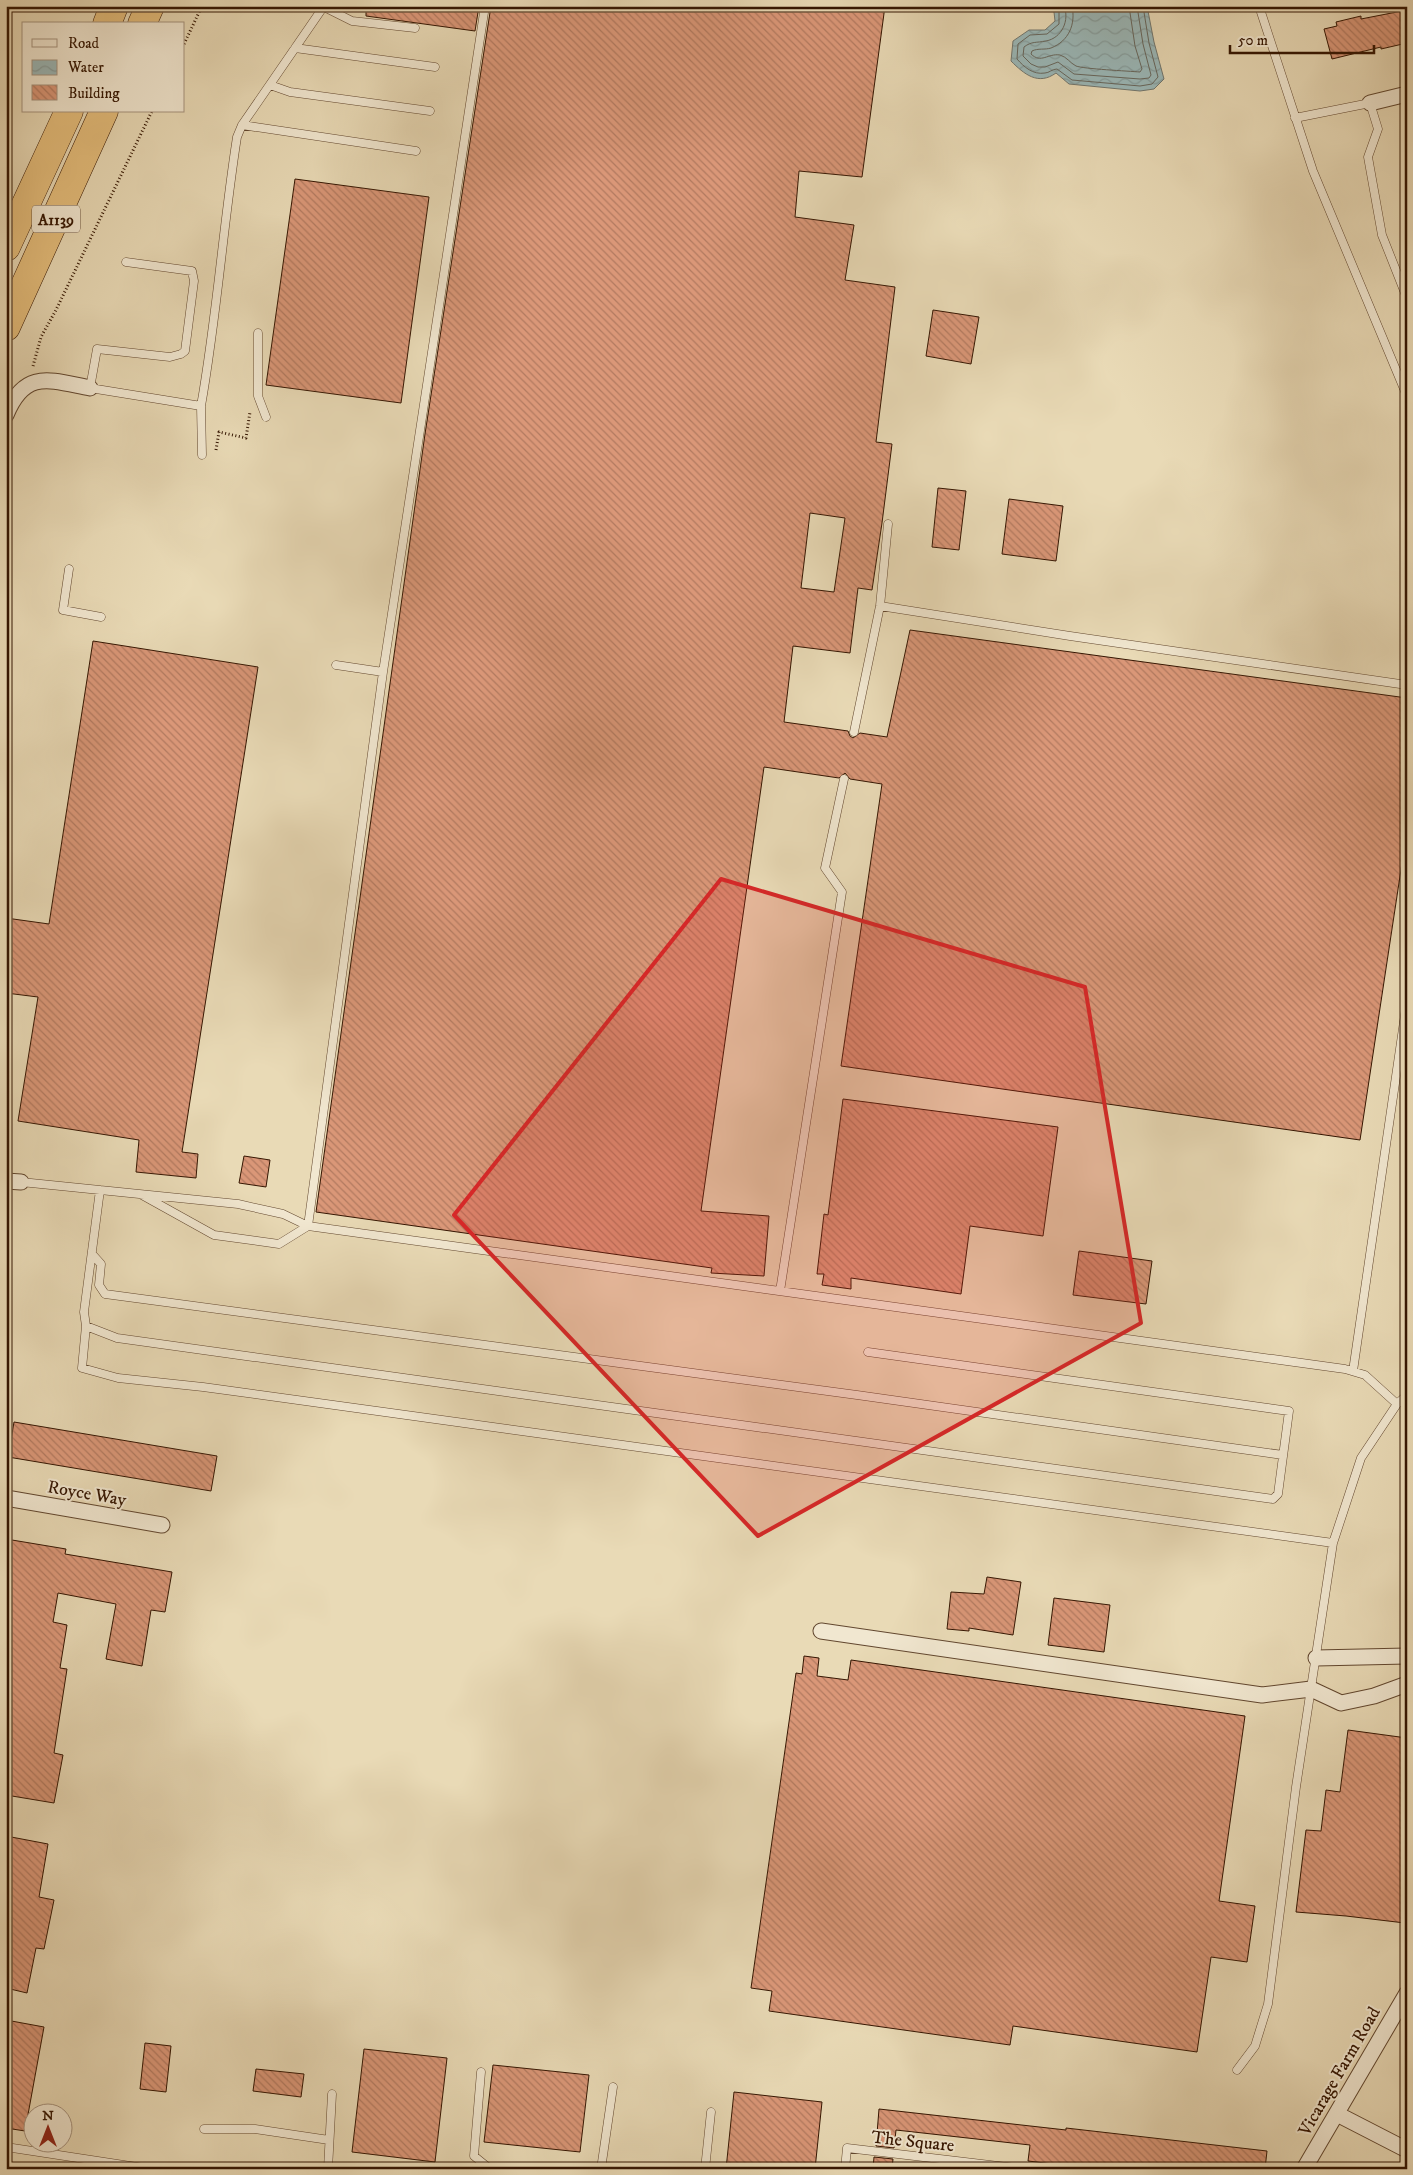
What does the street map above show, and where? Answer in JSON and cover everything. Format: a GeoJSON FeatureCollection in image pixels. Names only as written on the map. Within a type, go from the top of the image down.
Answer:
{"type":"FeatureCollection","features":[{"type":"Feature","properties":{"kind":"highway"},"geometry":{"type":"LineString","coordinates":[[107,22],[114,6]]}},
{"type":"Feature","properties":{"kind":"highway"},"geometry":{"type":"LineString","coordinates":[[143,22],[150,6]]}},
{"type":"Feature","properties":{"kind":"highway","name":"A1139"},"geometry":{"type":"LineString","coordinates":[[6,247],[68,112]]}},
{"type":"Feature","properties":{"kind":"highway","name":"A1139"},"geometry":{"type":"LineString","coordinates":[[6,326],[104,112]]}},
{"type":"Feature","properties":{"kind":"street"},"geometry":{"type":"LineString","coordinates":[[1370,103],[1407,94]]}},
{"type":"Feature","properties":{"kind":"street"},"geometry":{"type":"LineString","coordinates":[[6,415],[21,389],[37,381],[64,383],[90,388]]}},
{"type":"Feature","properties":{"kind":"street","name":"Royce Way"},"geometry":{"type":"LineString","coordinates":[[6,1498],[162,1525]]}},
{"type":"Feature","properties":{"kind":"street"},"geometry":{"type":"LineString","coordinates":[[820,1631],[1262,1695],[1311,1689],[1341,1703],[1374,1696],[1407,1684]]}},
{"type":"Feature","properties":{"kind":"street"},"geometry":{"type":"LineString","coordinates":[[1316,1658],[1407,1656]]}},
{"type":"Feature","properties":{"kind":"street","name":"Vicarage Farm Road"},"geometry":{"type":"LineString","coordinates":[[1304,2169],[1407,1993]]}},
{"type":"Feature","properties":{"kind":"street"},"geometry":{"type":"LineString","coordinates":[[1337,2114],[1407,2150]]}},
{"type":"Feature","properties":{"kind":"lane"},"geometry":{"type":"LineString","coordinates":[[202,455],[202,406],[234,157],[237,137],[242,125],[324,6],[352,21],[415,28]]}},
{"type":"Feature","properties":{"kind":"lane"},"geometry":{"type":"LineString","coordinates":[[308,1226],[383,672],[485,6]]}},
{"type":"Feature","properties":{"kind":"lane"},"geometry":{"type":"LineString","coordinates":[[1258,6],[1313,171],[1407,396]]}},
{"type":"Feature","properties":{"kind":"lane"},"geometry":{"type":"LineString","coordinates":[[296,48],[435,68]]}},
{"type":"Feature","properties":{"kind":"lane"},"geometry":{"type":"LineString","coordinates":[[270,85],[290,92],[430,111]]}},
{"type":"Feature","properties":{"kind":"lane"},"geometry":{"type":"LineString","coordinates":[[1295,118],[1370,103],[1378,129],[1368,157],[1380,225],[1382,235],[1407,298]]}},
{"type":"Feature","properties":{"kind":"lane"},"geometry":{"type":"LineString","coordinates":[[242,125],[416,150]]}},
{"type":"Feature","properties":{"kind":"lane"},"geometry":{"type":"LineString","coordinates":[[126,262],[188,270],[194,276],[184,351],[181,354],[170,357],[97,349],[90,388],[202,406]]}},
{"type":"Feature","properties":{"kind":"lane"},"geometry":{"type":"LineString","coordinates":[[258,333],[258,396],[266,417]]}},
{"type":"Feature","properties":{"kind":"lane"},"geometry":{"type":"LineString","coordinates":[[854,732],[880,606],[888,524]]}},
{"type":"Feature","properties":{"kind":"lane"},"geometry":{"type":"LineString","coordinates":[[69,569],[63,610],[101,618]]}},
{"type":"Feature","properties":{"kind":"lane"},"geometry":{"type":"LineString","coordinates":[[880,606],[1079,638],[1407,685]]}},
{"type":"Feature","properties":{"kind":"lane"},"geometry":{"type":"LineString","coordinates":[[336,665],[383,672]]}},
{"type":"Feature","properties":{"kind":"lane"},"geometry":{"type":"LineString","coordinates":[[780,1291],[842,892],[825,868],[844,778]]}},
{"type":"Feature","properties":{"kind":"lane"},"geometry":{"type":"LineString","coordinates":[[1353,1371],[1407,1001]]}},
{"type":"Feature","properties":{"kind":"lane"},"geometry":{"type":"LineString","coordinates":[[14,1182],[238,1204],[283,1214],[308,1226],[1345,1369],[1365,1375],[1397,1404]]}},
{"type":"Feature","properties":{"kind":"lane"},"geometry":{"type":"LineString","coordinates":[[100,1190],[84,1312],[86,1326],[82,1368],[118,1378],[203,1387],[1333,1543]]}},
{"type":"Feature","properties":{"kind":"lane"},"geometry":{"type":"LineString","coordinates":[[139,1193],[214,1235],[279,1244],[308,1226]]}},
{"type":"Feature","properties":{"kind":"lane"},"geometry":{"type":"LineString","coordinates":[[92,1254],[101,1264],[100,1285],[105,1294],[827,1391],[1283,1455]]}},
{"type":"Feature","properties":{"kind":"lane"},"geometry":{"type":"LineString","coordinates":[[86,1326],[117,1338],[1273,1499],[1278,1494],[1289,1411],[868,1352]]}},
{"type":"Feature","properties":{"kind":"lane"},"geometry":{"type":"LineString","coordinates":[[1238,2070],[1255,2046],[1268,2004],[1295,1796],[1333,1543],[1362,1458],[1397,1404],[1407,1395]]}},
{"type":"Feature","properties":{"kind":"lane"},"geometry":{"type":"LineString","coordinates":[[481,2072],[474,2156],[490,2169]]}},
{"type":"Feature","properties":{"kind":"lane"},"geometry":{"type":"LineString","coordinates":[[601,2169],[613,2087]]}},
{"type":"Feature","properties":{"kind":"lane"},"geometry":{"type":"LineString","coordinates":[[328,2169],[332,2094]]}},
{"type":"Feature","properties":{"kind":"lane"},"geometry":{"type":"LineString","coordinates":[[705,2169],[712,2112]]}},
{"type":"Feature","properties":{"kind":"lane"},"geometry":{"type":"LineString","coordinates":[[204,2129],[255,2129],[329,2140]]}},
{"type":"Feature","properties":{"kind":"lane"},"geometry":{"type":"LineString","coordinates":[[6,2147],[150,2169]]}},
{"type":"Feature","properties":{"kind":"lane","name":"The Square"},"geometry":{"type":"LineString","coordinates":[[845,2169],[847,2148],[1025,2169]]}},
{"type":"Feature","properties":{"kind":"path"},"geometry":{"type":"LineString","coordinates":[[185,42],[202,6]]}},
{"type":"Feature","properties":{"kind":"path"},"geometry":{"type":"LineString","coordinates":[[32,383],[32,369],[41,336],[61,301],[152,112]]}},
{"type":"Feature","properties":{"kind":"path"},"geometry":{"type":"LineString","coordinates":[[216,453],[219,432],[246,438],[253,397],[258,396]]}},
{"type":"Feature","properties":{"kind":"highlighted area"},"geometry":{"type":"Polygon","coordinates":[[[721,879],[1085,987],[1141,1323],[758,1536],[454,1215],[721,879]]]}},
{"type":"Feature","properties":{"kind":"water"},"geometry":{"type":"Polygon","coordinates":[[[1039,6],[1147,6],[1164,79],[1154,89],[1140,91],[1069,84],[1056,73],[1043,78],[1032,77],[1026,74],[1011,61],[1013,41],[1029,30],[1045,30],[1055,21],[1054,12],[1039,6]]]}},
{"type":"Feature","properties":{"kind":"building"},"geometry":{"type":"Polygon","coordinates":[[[366,6],[479,6],[475,31],[366,16],[366,6]]]}},
{"type":"Feature","properties":{"kind":"building"},"geometry":{"type":"Polygon","coordinates":[[[491,6],[885,6],[862,177],[799,171],[795,217],[854,225],[845,280],[895,287],[876,442],[892,444],[882,523],[872,590],[858,588],[850,653],[793,646],[784,722],[848,731],[853,738],[860,733],[887,737],[910,630],[1407,698],[1407,830],[1360,1140],[841,1066],[882,784],[850,779],[845,773],[839,778],[764,767],[701,1211],[769,1216],[764,1276],[711,1273],[712,1268],[316,1212],[425,434],[491,6]],[[810,513],[801,588],[834,592],[845,518],[810,513]]]}},
{"type":"Feature","properties":{"kind":"building"},"geometry":{"type":"Polygon","coordinates":[[[1407,10],[1407,43],[1381,49],[1381,47],[1332,59],[1324,29],[1337,26],[1336,22],[1361,16],[1361,19],[1407,10]]]}},
{"type":"Feature","properties":{"kind":"building"},"geometry":{"type":"Polygon","coordinates":[[[295,179],[429,197],[401,403],[266,385],[295,179]]]}},
{"type":"Feature","properties":{"kind":"building"},"geometry":{"type":"Polygon","coordinates":[[[933,310],[979,317],[971,364],[926,356],[933,310]]]}},
{"type":"Feature","properties":{"kind":"building"},"geometry":{"type":"Polygon","coordinates":[[[938,488],[966,491],[959,550],[932,547],[938,488]]]}},
{"type":"Feature","properties":{"kind":"building"},"geometry":{"type":"Polygon","coordinates":[[[1009,499],[1063,506],[1056,561],[1002,554],[1009,499]]]}},
{"type":"Feature","properties":{"kind":"building"},"geometry":{"type":"Polygon","coordinates":[[[93,641],[258,667],[182,1152],[198,1154],[196,1178],[136,1172],[139,1140],[18,1121],[38,997],[6,993],[6,918],[49,924],[93,641]]]}},
{"type":"Feature","properties":{"kind":"building"},"geometry":{"type":"Polygon","coordinates":[[[843,1099],[1058,1127],[1043,1236],[970,1226],[961,1294],[851,1278],[851,1289],[822,1285],[824,1274],[817,1274],[824,1214],[828,1215],[843,1099]]]}},
{"type":"Feature","properties":{"kind":"building"},"geometry":{"type":"Polygon","coordinates":[[[244,1156],[270,1160],[266,1187],[239,1183],[244,1156]]]}},
{"type":"Feature","properties":{"kind":"building"},"geometry":{"type":"Polygon","coordinates":[[[1079,1251],[1152,1261],[1146,1304],[1073,1295],[1079,1251]]]}},
{"type":"Feature","properties":{"kind":"building"},"geometry":{"type":"Polygon","coordinates":[[[14,1422],[217,1456],[211,1491],[8,1457],[14,1422]]]}},
{"type":"Feature","properties":{"kind":"building"},"geometry":{"type":"Polygon","coordinates":[[[6,1539],[66,1549],[65,1554],[172,1572],[165,1612],[151,1610],[142,1666],[106,1659],[116,1604],[58,1593],[53,1622],[67,1625],[60,1668],[67,1669],[54,1753],[63,1755],[54,1803],[6,1795],[6,1539]]]}},
{"type":"Feature","properties":{"kind":"building"},"geometry":{"type":"Polygon","coordinates":[[[987,1577],[1021,1582],[1013,1635],[969,1628],[969,1631],[947,1629],[951,1592],[984,1594],[987,1577]]]}},
{"type":"Feature","properties":{"kind":"building"},"geometry":{"type":"Polygon","coordinates":[[[1054,1598],[1110,1605],[1104,1652],[1048,1645],[1054,1598]]]}},
{"type":"Feature","properties":{"kind":"building"},"geometry":{"type":"Polygon","coordinates":[[[804,1656],[819,1658],[817,1676],[848,1680],[851,1660],[1245,1716],[1219,1901],[1255,1906],[1247,1962],[1211,1957],[1197,2052],[1013,2026],[1010,2045],[769,2011],[772,1991],[751,1988],[796,1673],[802,1674],[804,1656]]]}},
{"type":"Feature","properties":{"kind":"building"},"geometry":{"type":"Polygon","coordinates":[[[1348,1730],[1407,1738],[1407,1909],[1405,1923],[1296,1912],[1306,1830],[1321,1831],[1326,1790],[1340,1792],[1348,1730]]]}},
{"type":"Feature","properties":{"kind":"building"},"geometry":{"type":"Polygon","coordinates":[[[6,1836],[48,1844],[39,1897],[54,1900],[44,1949],[36,1948],[27,1993],[6,1988],[6,1836]]]}},
{"type":"Feature","properties":{"kind":"building"},"geometry":{"type":"Polygon","coordinates":[[[6,2020],[44,2027],[30,2102],[22,2102],[22,2131],[6,2128],[6,2020]]]}},
{"type":"Feature","properties":{"kind":"building"},"geometry":{"type":"Polygon","coordinates":[[[145,2043],[171,2046],[166,2092],[140,2089],[145,2043]]]}},
{"type":"Feature","properties":{"kind":"building"},"geometry":{"type":"Polygon","coordinates":[[[364,2049],[447,2058],[435,2162],[352,2152],[364,2049]]]}},
{"type":"Feature","properties":{"kind":"building"},"geometry":{"type":"Polygon","coordinates":[[[493,2065],[589,2075],[580,2152],[484,2142],[493,2065]]]}},
{"type":"Feature","properties":{"kind":"building"},"geometry":{"type":"Polygon","coordinates":[[[256,2069],[304,2074],[301,2097],[253,2091],[256,2069]]]}},
{"type":"Feature","properties":{"kind":"building"},"geometry":{"type":"Polygon","coordinates":[[[734,2092],[822,2102],[815,2169],[726,2169],[734,2092]]]}},
{"type":"Feature","properties":{"kind":"building"},"geometry":{"type":"Polygon","coordinates":[[[879,2109],[1267,2151],[1265,2169],[1076,2169],[1062,2167],[1062,2165],[1028,2161],[1030,2145],[896,2130],[894,2148],[876,2146],[879,2109]]]}},
{"type":"Feature","properties":{"kind":"building"},"geometry":{"type":"Polygon","coordinates":[[[874,2157],[893,2159],[892,2169],[873,2169],[874,2157]]]}}]}
